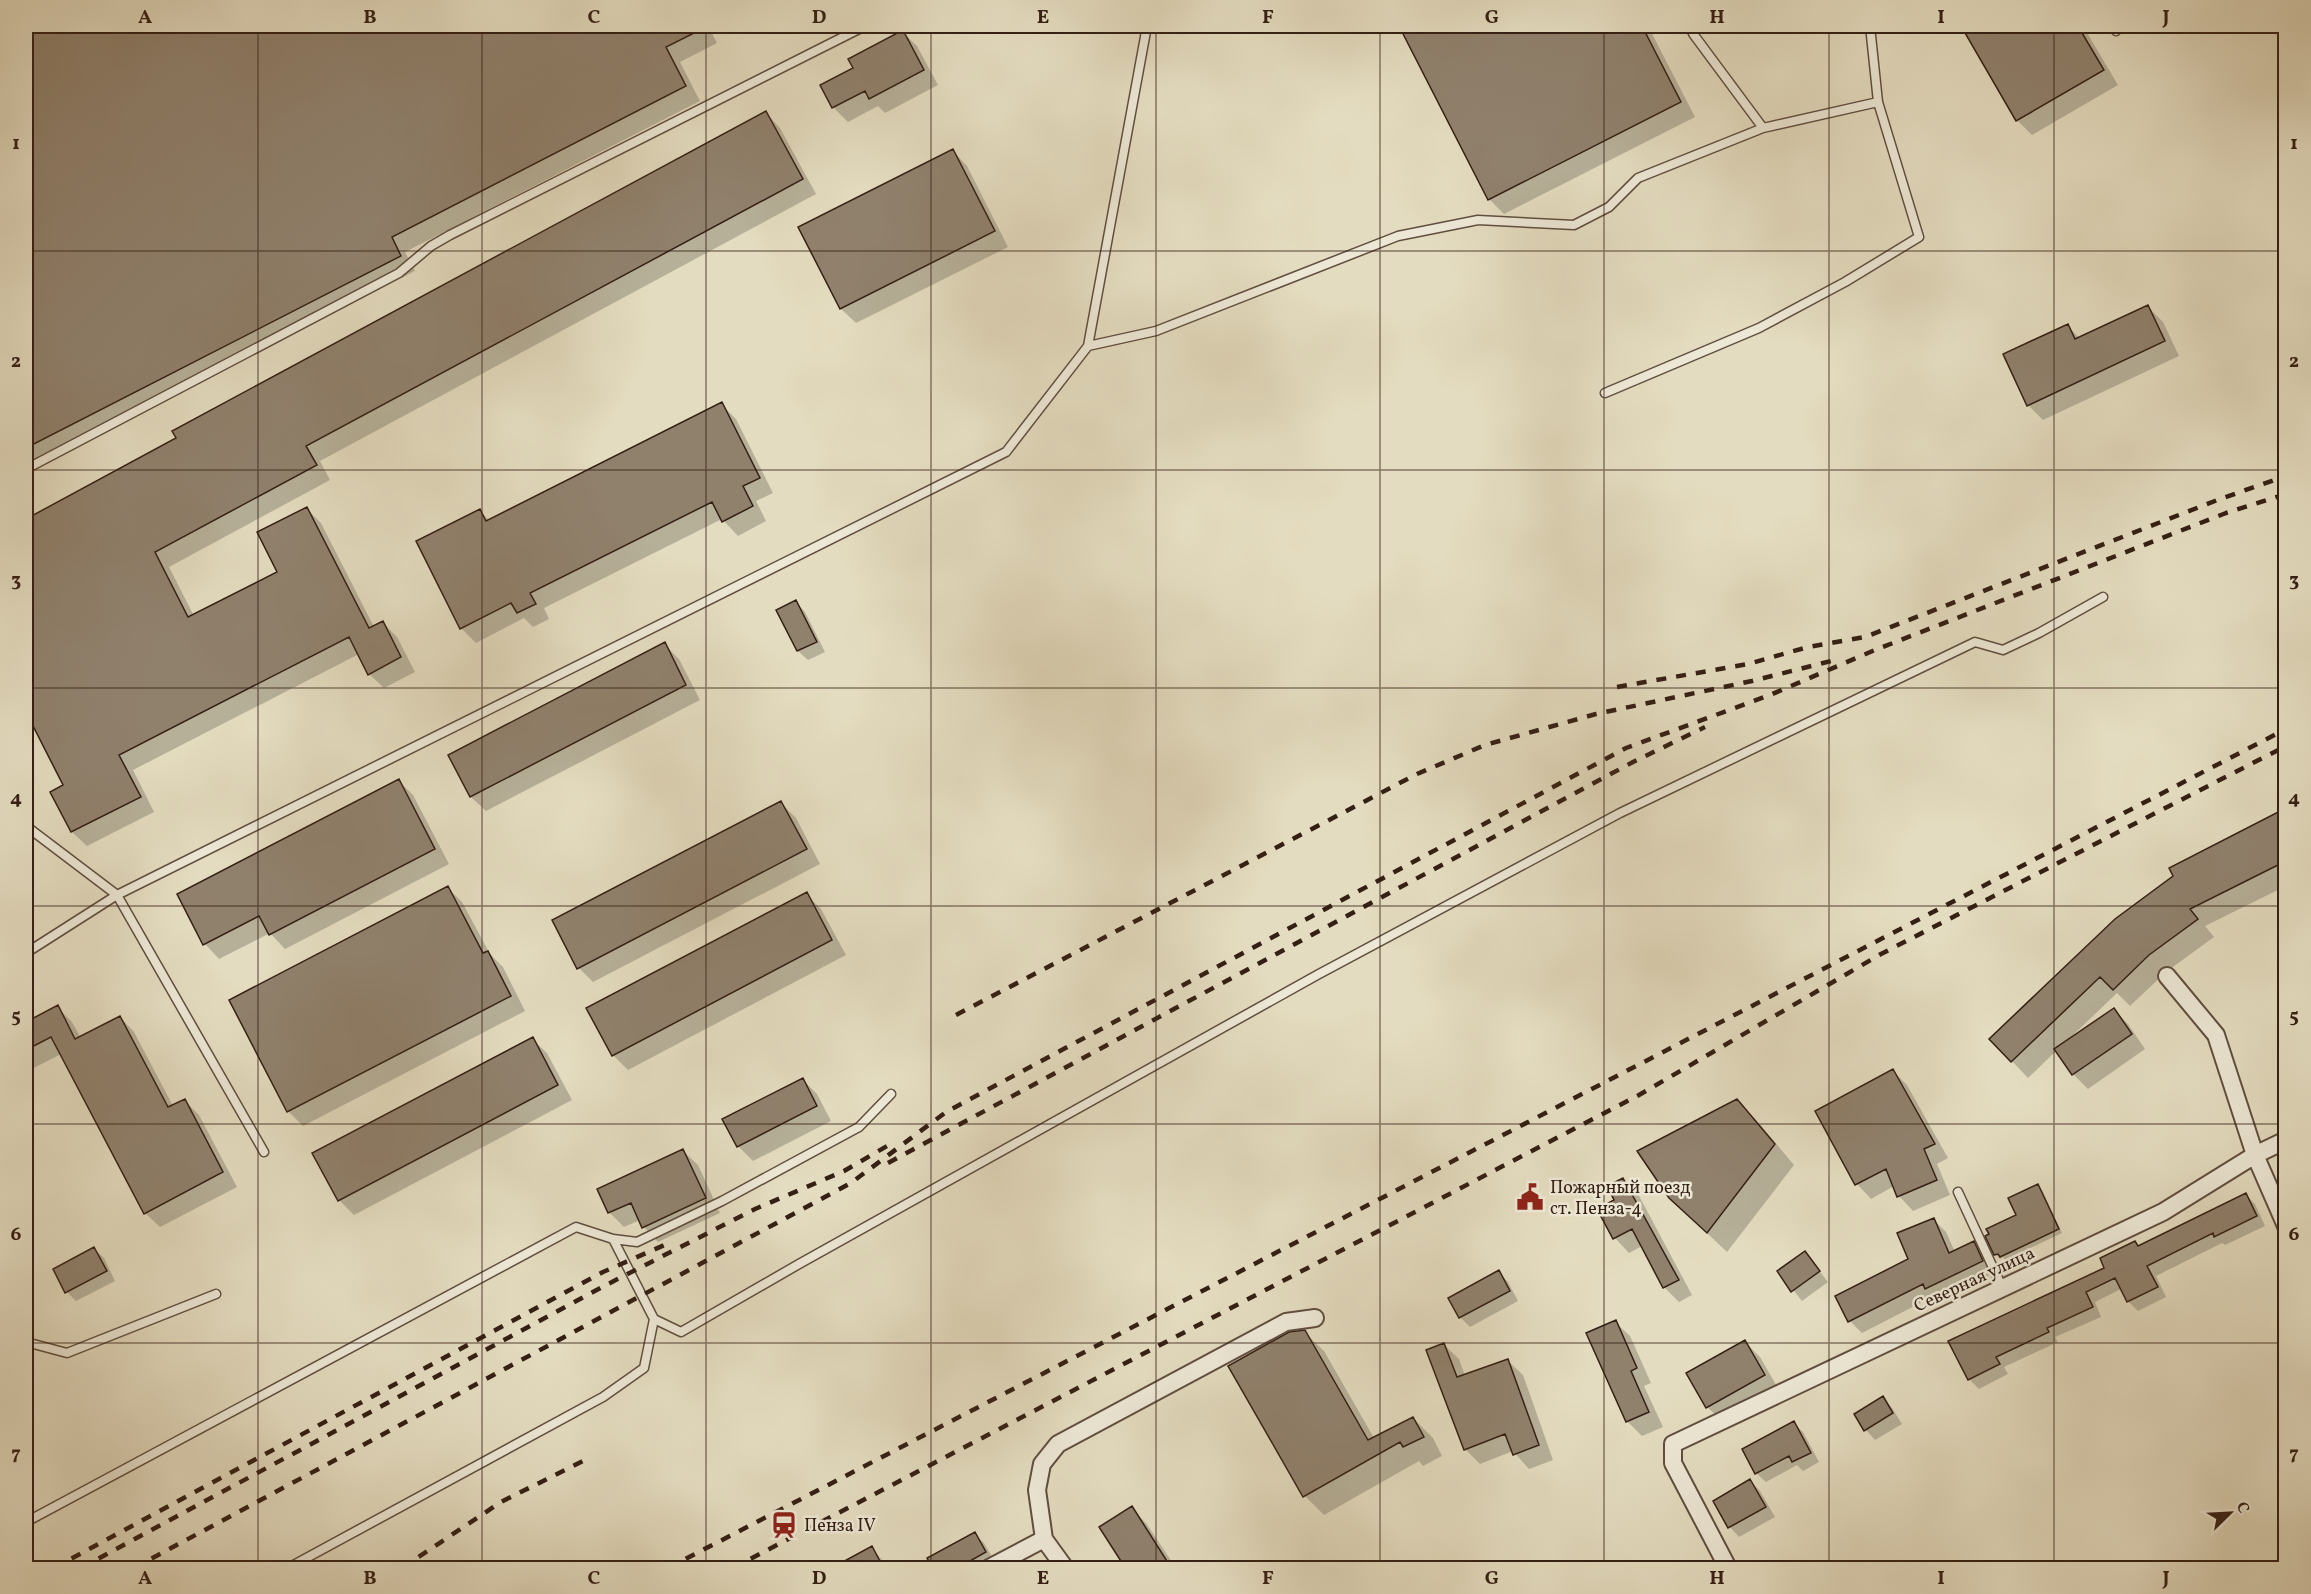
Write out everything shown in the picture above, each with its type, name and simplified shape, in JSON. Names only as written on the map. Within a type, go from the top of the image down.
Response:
[{"type":"street","points":[[2167,976],[2216,1035],[2255,1155],[2286,1226]]},
{"type":"street","name":"Северная улица","points":[[1728,1569],[1673,1463],[1673,1444],[2163,1212],[2255,1155],[2286,1140]]},
{"type":"street","points":[[1065,1569],[1044,1539],[1037,1490],[1042,1464],[1058,1444],[1286,1322],[1315,1318]]},
{"type":"street","points":[[989,1569],[1044,1539]]},
{"type":"lane","points":[[26,469],[399,273],[431,246],[450,235],[865,26]]},
{"type":"lane","points":[[26,953],[117,895],[1006,452],[1088,346],[1147,26]]},
{"type":"lane","points":[[1689,26],[1763,128]]},
{"type":"lane","points":[[1605,393],[1759,328],[1845,282],[1919,237],[1878,102],[1870,26]]},
{"type":"lane","points":[[1088,346],[1156,331],[1398,236],[1478,220],[1574,225],[1609,207],[1638,178],[1763,128],[1878,102]]},
{"type":"lane","points":[[613,1239],[654,1319],[681,1332],[799,1263],[1309,980],[1620,813],[1975,642],[2003,650],[2039,633],[2103,597]]},
{"type":"lane","points":[[26,826],[117,895],[264,1152]]},
{"type":"lane","points":[[26,1522],[576,1227],[613,1239],[637,1242],[722,1201],[859,1127],[891,1094]]},
{"type":"lane","points":[[1958,1192],[2002,1287]]},
{"type":"lane","points":[[26,1342],[67,1353],[216,1294]]},
{"type":"lane","points":[[288,1569],[603,1397],[644,1368],[654,1319]]},
{"type":"building","points":[[26,26],[708,26],[666,47],[686,86],[392,237],[401,256],[26,448]]},
{"type":"building","points":[[1399,26],[1642,26],[1681,102],[1488,200]]},
{"type":"building","points":[[1961,26],[2078,26],[2104,70],[2016,121]]},
{"type":"building","points":[[903,30],[924,70],[869,99],[865,91],[832,108],[820,85],[853,68],[848,59]]},
{"type":"building","points":[[766,111],[803,179],[306,446],[317,465],[155,552],[188,617],[277,572],[257,532],[307,507],[369,628],[383,621],[401,657],[368,675],[349,637],[119,755],[141,797],[71,832],[50,792],[63,785],[26,712],[26,519],[176,438],[172,431]]},
{"type":"building","points":[[953,149],[995,231],[840,309],[798,227]]},
{"type":"building","points":[[2148,305],[2165,341],[2027,406],[2003,354],[2068,324],[2075,339]]},
{"type":"building","points":[[722,402],[760,478],[743,486],[753,506],[722,522],[712,502],[530,593],[536,604],[517,613],[511,603],[460,629],[416,541],[480,509],[486,521]]},
{"type":"building","points":[[796,600],[817,642],[797,651],[776,610]]},
{"type":"building","points":[[665,642],[686,685],[470,797],[448,755]]},
{"type":"building","points":[[399,779],[435,849],[269,935],[259,916],[203,945],[177,894]]},
{"type":"building","points":[[781,801],[807,849],[577,969],[552,920]]},
{"type":"building","points":[[2286,808],[2286,861],[2190,909],[2198,919],[2149,955],[2113,990],[2100,977],[2011,1062],[1989,1039],[2115,919],[2173,876],[2169,868]]},
{"type":"building","points":[[448,886],[483,953],[488,951],[511,996],[287,1112],[229,1000]]},
{"type":"building","points":[[807,892],[832,940],[612,1056],[586,1008]]},
{"type":"building","points":[[58,1005],[75,1039],[120,1016],[168,1107],[185,1099],[223,1172],[144,1214],[51,1037],[26,1050],[26,1022]]},
{"type":"building","points":[[2114,1008],[2132,1034],[2072,1075],[2054,1049]]},
{"type":"building","points":[[533,1037],[558,1085],[338,1201],[312,1153]]},
{"type":"building","points":[[1893,1069],[1935,1144],[1924,1149],[1937,1180],[1897,1197],[1886,1169],[1855,1185],[1815,1111]]},
{"type":"building","points":[[803,1078],[817,1106],[737,1147],[722,1119]]},
{"type":"building","points":[[1737,1099],[1775,1144],[1707,1233],[1669,1198],[1637,1151]]},
{"type":"building","points":[[683,1149],[706,1198],[642,1228],[631,1203],[608,1213],[597,1189]]},
{"type":"building","points":[[1623,1178],[1679,1280],[1663,1288],[1632,1229],[1613,1239],[1597,1209],[1614,1200],[1607,1186]]},
{"type":"building","points":[[2038,1184],[2059,1229],[2000,1257],[1998,1254],[1994,1255],[1985,1236],[1989,1234],[1986,1229],[2016,1215],[2008,1198]]},
{"type":"building","points":[[2246,1193],[2257,1216],[2214,1237],[2213,1233],[2147,1266],[2158,1287],[2127,1302],[2115,1278],[2086,1292],[2093,1307],[2047,1328],[2049,1332],[1996,1357],[2000,1364],[1968,1380],[1948,1341],[2104,1268],[2100,1258],[2135,1241],[2138,1246]]},
{"type":"building","points":[[1934,1218],[1949,1253],[1974,1241],[1983,1261],[1925,1289],[1923,1284],[1848,1322],[1835,1296],[1908,1259],[1897,1233]]},
{"type":"building","points":[[94,1247],[107,1271],[65,1293],[53,1269]]},
{"type":"building","points":[[1805,1251],[1820,1271],[1791,1292],[1777,1271]]},
{"type":"building","points":[[1499,1270],[1510,1291],[1459,1318],[1448,1298]]},
{"type":"building","points":[[1616,1320],[1637,1368],[1631,1371],[1649,1412],[1626,1422],[1586,1333]]},
{"type":"building","points":[[1305,1330],[1368,1440],[1413,1417],[1424,1437],[1403,1447],[1400,1442],[1303,1497],[1228,1366],[1289,1332]]},
{"type":"building","points":[[1745,1340],[1765,1375],[1706,1408],[1686,1373]]},
{"type":"building","points":[[1444,1343],[1457,1377],[1508,1359],[1539,1445],[1513,1455],[1505,1434],[1464,1450],[1426,1350]]},
{"type":"building","points":[[1883,1396],[1893,1413],[1864,1431],[1854,1414]]},
{"type":"building","points":[[1794,1421],[1811,1453],[1792,1462],[1789,1456],[1755,1474],[1742,1449]]},
{"type":"building","points":[[1750,1479],[1766,1507],[1728,1528],[1713,1501]]},
{"type":"building","points":[[1132,1506],[1172,1569],[1126,1569],[1099,1527]]},
{"type":"building","points":[[975,1532],[986,1552],[956,1569],[933,1569],[927,1558]]},
{"type":"building","points":[[872,1546],[884,1569],[830,1569]]},
{"type":"railway","points":[[1617,687],[1748,664],[1808,647],[1865,637],[2220,499],[2286,476]]},
{"type":"railway","points":[[134,1568],[851,1183],[946,1112],[1626,748],[1770,695],[1875,650],[2226,513],[2286,494]]},
{"type":"railway","points":[[956,1015],[1417,774],[1485,745],[1596,714],[1752,681],[1835,660]]},
{"type":"railway","points":[[888,1163],[1633,762],[1705,727]]},
{"type":"railway","points":[[668,1568],[2286,729]]},
{"type":"railway","points":[[733,1568],[1639,1095],[1881,954],[2286,746]]},
{"type":"railway","points":[[81,1568],[608,1284],[755,1209],[844,1171],[894,1142]]},
{"type":"railway","points":[[54,1568],[603,1272],[669,1243]]},
{"type":"railway","points":[[402,1568],[501,1502],[591,1457]]},
{"type":"place","name":"Пожарный поезд ст. Пенза-4","points":[[1530,1197]]},
{"type":"place","name":"Пенза IV","points":[[784,1525]]}]
